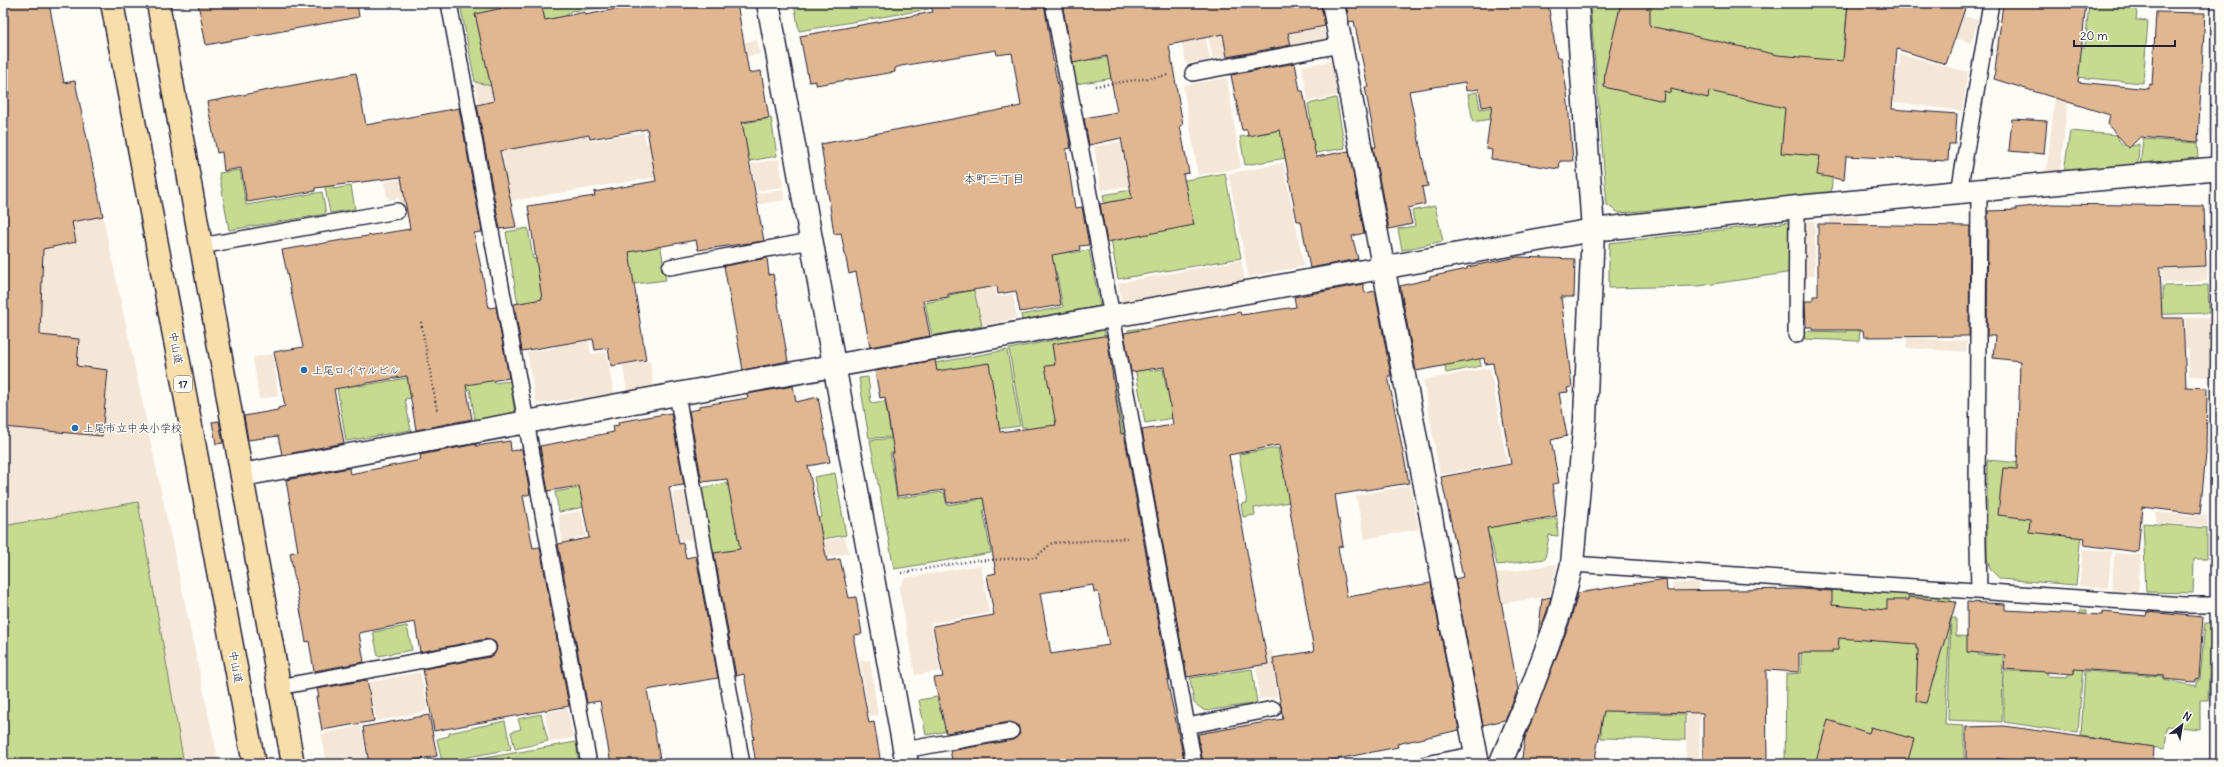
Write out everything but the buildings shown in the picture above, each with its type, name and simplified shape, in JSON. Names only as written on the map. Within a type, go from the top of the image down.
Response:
[{"type":"highway","name":"中山道","points":[[112,3],[254,764]]},
{"type":"highway","points":[[158,3],[293,764]]},
{"type":"street","points":[[768,3],[905,757]]},
{"type":"street","points":[[1333,3],[1478,759]]},
{"type":"street","points":[[1500,764],[1527,701],[1559,615],[1572,564],[1585,419],[1593,230],[1577,3]]},
{"type":"street","points":[[242,475],[677,394],[834,367],[1384,266],[1593,230],[1797,207],[2219,168]]},
{"type":"lane","points":[[449,3],[590,764]]},
{"type":"lane","points":[[1053,3],[1194,764]]},
{"type":"lane","points":[[1979,590],[1969,192],[1992,3]]},
{"type":"lane","points":[[2218,764],[2220,605],[2219,3]]},
{"type":"lane","points":[[1193,73],[1341,46]]},
{"type":"lane","points":[[1796,335],[1797,207]]},
{"type":"lane","points":[[201,246],[397,211]]},
{"type":"lane","points":[[670,267],[811,241]]},
{"type":"lane","points":[[677,394],[742,764]]},
{"type":"lane","points":[[1572,564],[1979,590],[2184,605],[2220,605]]},
{"type":"lane","points":[[279,687],[488,648]]},
{"type":"lane","points":[[1187,726],[1273,709]]},
{"type":"lane","points":[[905,757],[1011,731]]},
{"type":"lane","points":[[1426,764],[1478,759]]},
{"type":"path","points":[[1069,91],[1186,72],[1193,73]]},
{"type":"path","points":[[421,322],[443,438]]},
{"type":"path","points":[[873,578],[971,561],[1036,557],[1052,543],[1118,539],[1151,532]]},
{"type":"shaded area","points":[[1319,3],[1326,39],[1274,49],[1272,37],[1306,30],[1305,22]]},
{"type":"shaded area","points":[[2154,3],[2205,3],[2205,9],[2154,9]]},
{"type":"shaded area","points":[[1923,4],[1978,20],[1971,43],[1917,26]]},
{"type":"shaded area","points":[[1220,24],[1222,36],[1236,34],[1240,54],[1213,59],[1206,27]]},
{"type":"shaded area","points":[[1193,29],[1195,41],[1206,39],[1210,60],[1186,64],[1180,32]]},
{"type":"shaded area","points":[[757,40],[760,54],[719,62],[716,47]]},
{"type":"shaded area","points":[[2061,46],[2074,47],[2060,171],[2046,174]]},
{"type":"shaded area","points":[[1900,54],[1968,72],[1962,111],[1887,101],[1890,66],[1899,67]]},
{"type":"shaded area","points":[[1331,61],[1337,96],[1308,101],[1302,66]]},
{"type":"shaded area","points":[[561,74],[562,90],[478,104],[475,83],[490,87]]},
{"type":"shaded area","points":[[1227,78],[1241,168],[1198,175],[1183,85]]},
{"type":"shaded area","name":"上尾市立中央小学校","points":[[74,80],[219,764],[3,764],[3,92]]},
{"type":"shaded area","points":[[542,113],[547,143],[589,136],[590,141],[644,132],[646,143],[669,139],[675,174],[498,203],[492,172],[505,169],[497,120]]},
{"type":"shaded area","points":[[1121,142],[1125,167],[1147,164],[1151,183],[1101,190],[1094,146]]},
{"type":"shaded area","points":[[779,159],[783,187],[756,191],[752,164]]},
{"type":"shaded area","points":[[1283,163],[1304,266],[1249,277],[1228,174]]},
{"type":"shaded area","points":[[423,175],[430,213],[403,218],[399,198],[388,200],[384,182]]},
{"type":"shaded area","points":[[783,189],[785,200],[693,216],[691,205]]},
{"type":"shaded area","points":[[1859,216],[1860,260],[1830,233],[1830,217]]},
{"type":"shaded area","points":[[1801,221],[1815,221],[1815,276],[1802,276]]},
{"type":"shaded area","points":[[1241,260],[1245,280],[1122,303],[1118,283]]},
{"type":"shaded area","points":[[2207,267],[2207,281],[2163,283],[2162,269]]},
{"type":"shaded area","points":[[991,268],[997,297],[1013,294],[1017,318],[982,326],[975,289]]},
{"type":"shaded area","points":[[2185,318],[2210,318],[2210,377],[2189,376],[2189,349],[2185,348]]},
{"type":"shaded area","points":[[588,336],[591,354],[606,352],[614,394],[536,404],[527,352],[555,348],[554,341]]},
{"type":"shaded area","points":[[1907,337],[1967,341],[1966,352],[1906,348]]},
{"type":"shaded area","points":[[273,354],[278,396],[259,399],[253,357]]},
{"type":"shaded area","points":[[650,361],[654,388],[627,393],[623,365]]},
{"type":"shaded area","points":[[1490,368],[1507,463],[1440,475],[1423,380]]},
{"type":"shaded area","points":[[1410,485],[1419,529],[1365,539],[1356,496]]},
{"type":"shaded area","points":[[684,491],[693,539],[680,541],[672,493]]},
{"type":"shaded area","points":[[581,511],[586,536],[573,539],[576,557],[568,572],[558,515]]},
{"type":"shaded area","points":[[2156,512],[2207,516],[2207,526],[2156,523]]},
{"type":"shaded area","points":[[845,537],[849,553],[793,564],[789,547]]},
{"type":"shaded area","points":[[2083,549],[2111,551],[2108,588],[2079,586]]},
{"type":"shaded area","points":[[2114,553],[2141,555],[2138,592],[2112,590]]},
{"type":"shaded area","points":[[1557,564],[1550,596],[1468,609],[1463,579]]},
{"type":"shaded area","points":[[981,565],[989,613],[931,623],[940,671],[915,675],[899,588],[905,578]]},
{"type":"shaded area","points":[[1672,583],[1699,583],[1699,621],[1672,621]]},
{"type":"shaded area","points":[[1272,650],[1277,697],[1259,699],[1255,652]]},
{"type":"shaded area","points":[[870,660],[878,715],[869,716],[860,661]]},
{"type":"shaded area","points":[[420,672],[428,711],[377,721],[372,699],[363,700],[360,684]]},
{"type":"shaded area","points":[[1687,697],[1700,697],[1699,764],[1686,764]]},
{"type":"shaded area","points":[[567,708],[573,738],[550,742],[545,713]]},
{"type":"shaded area","points":[[361,726],[368,764],[327,764],[321,734]]},
{"type":"green space","points":[[460,3],[611,3],[612,7],[571,11],[491,86],[475,82]]},
{"type":"green space","points":[[794,3],[937,3],[928,4],[929,9],[799,31]]},
{"type":"green space","points":[[1590,3],[1848,3],[1831,193],[1619,213],[1607,205]]},
{"type":"green space","points":[[2089,3],[2138,3],[2136,20],[2148,21],[2143,83],[2075,77],[2078,47],[2085,47]]},
{"type":"green space","points":[[1076,41],[1090,54],[1091,60],[1117,56],[1121,77],[1075,84],[1068,42]]},
{"type":"green space","points":[[1477,92],[1480,109],[1517,103],[1519,114],[1473,122],[1468,94]]},
{"type":"green space","points":[[1336,98],[1345,148],[1245,165],[1240,137],[1271,132],[1271,127],[1311,121],[1308,104]]},
{"type":"green space","points":[[771,118],[777,156],[699,170],[733,125]]},
{"type":"green space","points":[[2070,131],[2117,135],[2122,144],[2132,146],[2139,144],[2138,164],[2064,172]]},
{"type":"green space","points":[[2143,139],[2197,143],[2198,158],[2140,166]]},
{"type":"green space","points":[[328,160],[333,189],[351,186],[355,209],[330,213],[320,162]]},
{"type":"green space","points":[[240,170],[246,205],[322,192],[326,214],[229,230],[219,173]]},
{"type":"green space","points":[[1225,173],[1241,258],[1118,279],[1103,195]]},
{"type":"green space","points":[[1435,206],[1443,241],[1402,250],[1398,229],[1415,226],[1412,211]]},
{"type":"green space","points":[[1017,215],[1070,249],[1071,253],[1089,250],[1100,306],[1022,320],[1021,315],[1063,307],[1056,271],[1013,279]]},
{"type":"green space","points":[[1790,222],[1793,272],[1699,286],[1609,288],[1609,243]]},
{"type":"green space","points":[[528,228],[533,259],[557,256],[589,294],[518,305],[506,232]]},
{"type":"green space","points":[[658,229],[666,280],[626,285],[604,268]]},
{"type":"green space","points":[[2208,285],[2209,313],[2100,316],[2132,300],[2163,299],[2163,286]]},
{"type":"green space","points":[[974,290],[982,326],[932,336],[925,303],[950,298],[949,295]]},
{"type":"green space","points":[[1142,328],[1150,371],[1163,369],[1166,387],[1188,383],[1218,410],[1145,423],[1128,330]]},
{"type":"green space","points":[[1474,328],[1481,366],[1446,373],[1444,360]]},
{"type":"green space","points":[[1846,329],[1860,330],[1859,341],[1804,339],[1804,331],[1846,332]]},
{"type":"green space","points":[[1104,330],[1124,437],[1029,448],[1026,427],[1022,427],[1009,349]]},
{"type":"green space","points":[[1007,350],[1020,426],[969,433],[940,393],[935,363]]},
{"type":"green space","points":[[331,352],[355,365],[359,386],[425,375],[428,395],[405,399],[411,430],[346,441]]},
{"type":"green space","points":[[492,369],[494,383],[510,381],[515,413],[475,420],[470,389],[449,392]]},
{"type":"green space","points":[[868,377],[871,403],[885,401],[891,437],[869,438],[859,378]]},
{"type":"green space","points":[[901,438],[898,452],[890,453],[897,498],[944,492],[947,505],[978,500],[974,474],[1010,506],[983,510],[991,553],[894,569],[870,440]]},
{"type":"green space","points":[[1278,448],[1280,460],[1294,458],[1301,500],[1254,508],[1255,515],[1243,517],[1241,504],[1247,503],[1239,454]]},
{"type":"green space","points":[[1987,460],[2087,469],[2076,585],[2000,579],[1990,569],[1987,558]]},
{"type":"green space","points":[[835,473],[846,535],[788,545],[791,564],[718,577],[701,488],[728,483],[801,521],[822,517],[814,477]]},
{"type":"green space","points":[[611,482],[614,501],[559,512],[555,492]]},
{"type":"green space","points":[[138,502],[183,758],[150,764],[3,764],[3,526]]},
{"type":"green space","points":[[1557,518],[1558,536],[1549,535],[1545,559],[1497,565],[1490,537],[1455,543],[1453,532],[1526,519],[1527,523]]},
{"type":"green space","points":[[2143,523],[2207,528],[2207,559],[2194,559],[2193,593],[2146,592]]},
{"type":"green space","points":[[1802,589],[1951,596],[1945,725],[1964,726],[1964,764],[1785,764],[1786,674],[1801,673]]},
{"type":"green space","points":[[2080,610],[2087,610],[2078,733],[2004,722],[2004,671],[2034,671],[2047,665],[2047,676],[2067,677],[2068,675],[2074,675]]},
{"type":"green space","points":[[1951,618],[1956,618],[1956,636],[1979,637],[1978,655],[1999,655],[1999,653],[2003,653],[2002,722],[1948,720]]},
{"type":"green space","points":[[2205,623],[2211,623],[2208,700],[2200,700],[2200,729],[2167,726],[2165,749],[2081,736],[2085,671],[2163,676],[2163,680],[2197,686],[2197,680],[2200,680]]},
{"type":"green space","points":[[407,626],[412,650],[378,656],[373,632]]},
{"type":"green space","points":[[1252,669],[1257,703],[1205,711],[1194,703],[1190,678]]},
{"type":"green space","points":[[937,697],[940,712],[949,709],[985,724],[926,735],[919,700]]},
{"type":"green space","points":[[1601,707],[1623,707],[1623,713],[1685,714],[1685,740],[1601,738]]},
{"type":"green space","points":[[541,714],[548,741],[515,749],[511,732],[521,729],[518,719]]},
{"type":"green space","points":[[505,721],[511,749],[442,762],[437,739],[449,736],[449,733]]},
{"type":"green space","points":[[576,742],[579,764],[451,764]]},
{"type":"place","name":"上尾ロイヤルビル","points":[[304,370]]},
{"type":"place","name":"上尾市立中央小学校","points":[[75,428]]},
{"type":"district","name":"本町三丁目","points":[[994,178]]}]
